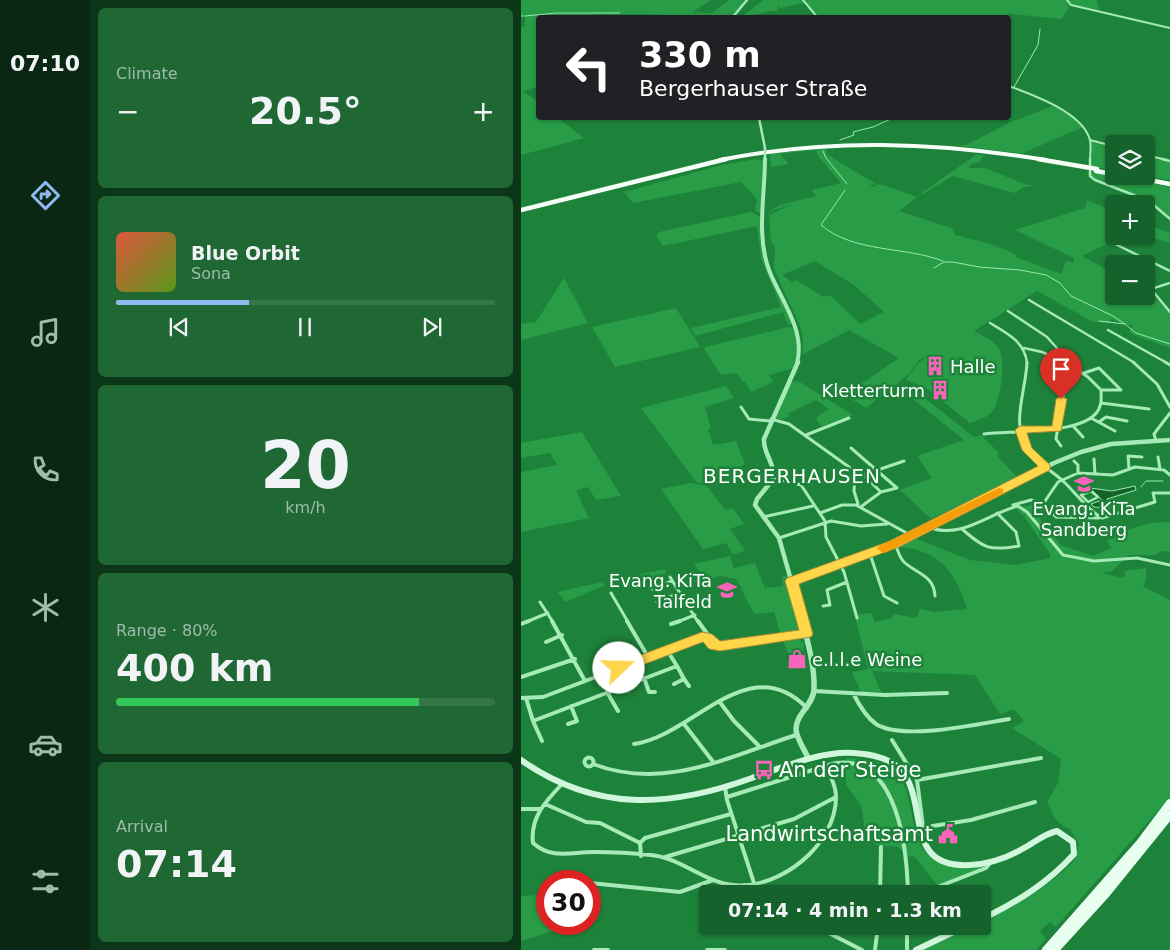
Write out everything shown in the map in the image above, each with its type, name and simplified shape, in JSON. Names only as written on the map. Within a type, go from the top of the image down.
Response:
[{"type":"highway","points":[[523,210],[581,199],[722,162],[821,146],[934,147],[1009,156],[1105,172]]},
{"type":"highway","points":[[1155,180],[1170,183]]},
{"type":"highway","points":[[1155,180],[1170,183]]},
{"type":"main road","points":[[521,760],[543,776],[561,785],[602,796],[646,801],[679,798],[725,787],[808,758],[862,753],[881,756],[893,762],[901,769],[908,782],[923,844],[943,861],[964,865],[989,862],[1012,854],[1048,833],[1057,831],[1067,836],[1075,849],[1070,859],[1038,887],[1017,901],[991,914]]},
{"type":"main road","points":[[1046,950],[1140,843],[1170,803]]},
{"type":"main road","points":[[1055,950],[1107,895],[1170,814]]},
{"type":"main road","points":[[916,950],[947,935]]},
{"type":"street","points":[[734,15],[747,0]]},
{"type":"street","points":[[803,0],[816,15]]},
{"type":"street","points":[[1067,0],[1071,5],[1170,28]]},
{"type":"street","points":[[1011,87],[1071,116],[1085,129],[1090,140],[1088,168],[1095,180],[1149,201],[1170,219]]},
{"type":"street","points":[[759,120],[765,148],[761,224],[764,248],[770,270],[795,325],[799,347],[798,363],[771,420],[763,446],[774,468],[774,478],[755,503],[763,518],[779,538],[806,634],[814,691],[807,708],[798,722],[797,735],[808,758]]},
{"type":"street","points":[[1090,140],[1105,144]]},
{"type":"street","points":[[1155,157],[1170,161]]},
{"type":"street","points":[[1115,245],[1170,272]]},
{"type":"street","points":[[1170,283],[1158,285],[1151,290],[1170,312]]},
{"type":"street","points":[[1029,300],[1139,366],[1157,384],[1170,407]]},
{"type":"street","points":[[1008,311],[1032,326],[1060,351],[1064,356],[1063,363]]},
{"type":"street","points":[[990,323],[1011,334],[1024,348],[1028,368],[1020,430],[1027,450],[1099,517]]},
{"type":"street","points":[[1108,330],[1170,365]]},
{"type":"street","points":[[984,434],[1074,427],[1091,418],[1101,403],[1101,390],[1084,373],[1035,349],[1024,348]]},
{"type":"street","points":[[1061,446],[1056,439],[1068,365]]},
{"type":"street","points":[[1084,373],[1099,368],[1121,390],[1101,390]]},
{"type":"street","points":[[1101,403],[1149,409]]},
{"type":"street","points":[[741,408],[749,419],[785,422],[849,467],[855,474],[863,475],[874,482],[881,492]]},
{"type":"street","points":[[1156,441],[1154,434],[1165,422],[1170,412]]},
{"type":"street","points":[[1099,422],[1106,417],[1127,421]]},
{"type":"street","points":[[805,435],[849,418]]},
{"type":"street","points":[[1091,418],[1115,431]]},
{"type":"street","points":[[1074,427],[1083,437]]},
{"type":"street","points":[[792,581],[841,565],[895,544],[1046,467],[1100,446],[1170,440]]},
{"type":"street","points":[[819,513],[842,504],[860,505],[881,492],[897,489],[878,470],[851,448]]},
{"type":"street","points":[[1129,469],[1128,456],[1142,457]]},
{"type":"street","points":[[1158,457],[1160,469]]},
{"type":"street","points":[[1094,460],[1095,474]]},
{"type":"street","points":[[863,475],[903,461]]},
{"type":"street","points":[[1074,461],[1078,465],[1078,474]]},
{"type":"street","points":[[1043,504],[1061,480],[1078,474],[1113,475],[1135,468],[1160,469],[1170,475]]},
{"type":"street","points":[[855,474],[854,491],[860,505],[887,524],[912,536]]},
{"type":"street","points":[[774,478],[801,485],[819,513],[825,525],[828,542],[841,565],[857,618]]},
{"type":"street","points":[[1091,491],[1098,497],[1088,502],[1081,495],[1091,491]]},
{"type":"street","points":[[928,527],[939,533],[962,528],[983,521],[1008,507],[1031,500],[1043,504],[1056,516],[1105,518],[1155,502],[1153,493],[1170,493]]},
{"type":"street","points":[[763,518],[813,506]]},
{"type":"street","points":[[1008,507],[1018,506],[1027,512],[1063,555],[1094,560],[1137,558],[1170,565]]},
{"type":"street","points":[[962,528],[981,546],[999,549],[1019,546],[1019,539],[1007,519],[997,513]]},
{"type":"street","points":[[779,538],[825,525],[831,521],[861,526],[887,524]]},
{"type":"street","points":[[895,544],[904,562],[928,576],[935,596]]},
{"type":"street","points":[[870,554],[884,596],[897,602]]},
{"type":"street","points":[[652,589],[671,579],[714,645],[720,646],[806,634]]},
{"type":"street","points":[[823,606],[830,605],[827,590],[847,582]]},
{"type":"street","points":[[611,593],[648,657]]},
{"type":"street","points":[[657,602],[680,593]]},
{"type":"street","points":[[540,602],[562,636],[585,681]]},
{"type":"street","points":[[521,624],[548,613]]},
{"type":"street","points":[[671,624],[695,615]]},
{"type":"street","points":[[546,642],[562,636]]},
{"type":"street","points":[[521,698],[543,697],[667,650],[708,637]]},
{"type":"street","points":[[667,650],[689,686]]},
{"type":"street","points":[[521,677],[575,659]]},
{"type":"street","points":[[533,721],[677,666]]},
{"type":"street","points":[[644,678],[649,692],[655,692]]},
{"type":"street","points":[[674,684],[684,679]]},
{"type":"street","points":[[634,744],[662,738],[719,700],[751,690],[776,688],[787,691],[807,708]]},
{"type":"street","points":[[814,691],[947,693]]},
{"type":"street","points":[[607,692],[618,711]]},
{"type":"street","points":[[853,693],[876,724],[886,728],[933,729],[1009,719]]},
{"type":"street","points":[[526,698],[542,741]]},
{"type":"street","points":[[719,700],[733,721],[760,747]]},
{"type":"street","points":[[568,724],[577,721],[571,706]]},
{"type":"street","points":[[684,724],[714,763]]},
{"type":"street","points":[[593,764],[611,770],[647,774],[670,772],[714,763],[797,735]]},
{"type":"street","points":[[892,740],[917,780],[920,828],[970,820],[1035,802]]},
{"type":"street","points":[[917,780],[1041,758]]},
{"type":"street","points":[[727,796],[825,766],[853,763],[865,769],[879,782],[895,803],[902,825],[906,885]]},
{"type":"street","points":[[664,857],[713,879],[744,885],[785,871],[813,850],[826,833],[832,820],[836,797],[825,766]]},
{"type":"street","points":[[561,785],[541,809],[533,823],[533,843],[543,852],[555,856],[595,852],[664,857],[803,816],[836,797]]},
{"type":"street","points":[[725,787],[731,814],[754,883]]},
{"type":"street","points":[[545,804],[587,822],[600,823],[640,843]]},
{"type":"street","points":[[521,809],[541,809]]},
{"type":"street","points":[[641,856],[640,843],[645,838],[731,814]]},
{"type":"street","points":[[880,885],[881,847]]},
{"type":"street","points":[[943,885],[986,868],[989,862]]},
{"type":"street","points":[[601,884],[680,892],[695,888],[713,879]]},
{"type":"street","points":[[835,935],[847,944],[862,950]]},
{"type":"street","points":[[875,950],[877,935]]},
{"type":"street","points":[[907,935],[907,950]]},
{"type":"street","points":[[594,950],[608,950]]},
{"type":"street","points":[[707,950],[725,950]]},
{"type":"shaded area","points":[[521,0],[711,0],[693,12],[712,13],[729,0],[743,0],[744,2],[733,15],[536,15],[536,88],[523,91],[536,101],[536,120],[561,120],[584,138],[521,155],[521,27],[525,27],[525,17],[521,17]]},
{"type":"shaded area","points":[[763,0],[802,0],[804,3],[779,8],[779,2],[777,11],[744,15]]},
{"type":"shaded area","points":[[804,0],[1097,0],[1099,10],[1070,5],[1062,19],[1010,14],[816,15]]},
{"type":"shaded area","points":[[1053,106],[1071,116],[1083,127],[1023,153],[1031,155],[955,145],[966,145],[1013,121]]},
{"type":"shaded area","points":[[1091,141],[1105,144],[1105,169],[1091,166]]},
{"type":"shaded area","points":[[839,147],[824,149],[827,150],[826,154],[876,184],[869,186],[883,185],[917,197],[899,211],[954,229],[955,235],[991,244],[1015,254],[1016,257],[1061,274],[1066,261],[1074,262],[1074,258],[1015,230],[1085,208],[1087,200],[1105,208],[1105,245],[1082,256],[1105,269],[1105,305],[1155,305],[1155,298],[1170,313],[1170,348],[1134,335],[1129,331],[1133,326],[1110,319],[1111,323],[1093,322],[1037,291],[974,331],[994,343],[1001,355],[1000,392],[995,408],[989,415],[970,423],[926,388],[906,380],[917,364],[927,357],[919,360],[908,375],[866,408],[845,395],[899,358],[849,330],[803,354],[803,337],[799,324],[774,269],[775,248],[771,240],[769,215],[793,204],[768,212],[780,205],[816,196],[812,190],[841,183],[818,156],[816,150],[780,154],[789,164],[771,167],[770,154]],"holes":[[[815,261],[854,285],[884,312],[860,324],[830,295],[824,297],[796,280],[792,282],[782,275]]]},
{"type":"shaded area","points":[[977,154],[984,156],[979,162],[972,163],[968,168],[985,168],[1024,184],[1036,186],[1023,187],[1015,193],[953,176],[920,194]]},
{"type":"shaded area","points":[[1155,158],[1170,162],[1170,180],[1155,178]]},
{"type":"shaded area","points":[[756,159],[764,161],[760,213],[755,211],[757,199],[741,182],[633,203],[624,192],[722,165]]},
{"type":"shaded area","points":[[1091,172],[1105,175],[1105,184],[1100,182],[1091,175]]},
{"type":"shaded area","points":[[1155,184],[1170,187],[1170,218],[1155,206],[1155,195],[1131,195],[1106,185]]},
{"type":"shaded area","points":[[751,212],[761,217],[765,259],[793,324],[788,325],[783,312],[695,336],[691,328],[781,307],[761,258],[757,226],[663,246],[656,235],[659,232]]},
{"type":"shaded area","points":[[1155,227],[1170,233],[1170,243],[1155,239]]},
{"type":"shaded area","points":[[564,278],[588,323],[521,340],[521,324],[536,322]]},
{"type":"shaded area","points":[[676,308],[700,347],[615,367],[592,327]]},
{"type":"shaded area","points":[[789,327],[794,328],[798,344],[794,368],[769,375],[773,382],[751,392],[745,382],[747,381],[743,382],[737,373],[721,375],[704,349],[705,347]]},
{"type":"shaded area","points":[[798,381],[853,415],[822,426],[817,421],[817,417],[829,409],[816,400],[787,414],[790,416],[786,418],[774,417],[792,382]]},
{"type":"shaded area","points":[[726,386],[734,398],[705,407],[711,428],[708,430],[713,445],[736,441],[745,464],[705,484],[696,482],[641,408]]},
{"type":"shaded area","points":[[916,391],[974,437],[981,435],[998,452],[998,457],[1017,477],[931,519],[900,490],[932,478],[917,456],[964,440],[908,395]]},
{"type":"shaded area","points":[[582,432],[621,496],[596,500],[588,487],[576,490],[589,518],[521,532],[521,472],[557,465],[550,453],[521,458],[521,443]]},
{"type":"shaded area","points":[[691,483],[707,486],[725,510],[733,508],[744,524],[730,529],[745,551],[733,554],[726,543],[703,549],[661,489]]},
{"type":"shaded area","points":[[1135,486],[1136,490],[1107,499],[1109,508],[1094,507],[1091,504],[1102,500],[1090,488],[1112,491]]},
{"type":"shaded area","points":[[1033,503],[1040,507],[1033,510],[1061,545],[1093,556],[1111,548],[1107,541],[1129,529],[1145,524],[1170,522],[1170,552],[1160,551],[1156,555],[1129,555],[1112,571],[1101,573],[1122,578],[1125,576],[1125,571],[1146,568],[1146,580],[1143,586],[1170,600],[1170,797],[1056,927],[1050,922],[1040,931],[1046,939],[1036,950],[922,950],[954,935],[991,935],[991,918],[1040,889],[1061,873],[1072,863],[1079,844],[1070,829],[1061,825],[1055,819],[1047,802],[1058,783],[1061,759],[1012,728],[1024,721],[1014,709],[1000,714],[975,675],[872,671],[881,692],[861,692],[852,672],[868,669],[856,620],[859,614],[871,613],[875,622],[892,618],[894,614],[916,618],[920,609],[935,612],[967,609],[963,596],[951,574],[936,558],[913,549],[899,547],[900,544],[912,537],[970,560],[1016,565],[1050,558],[1050,554],[1024,516],[1014,507],[1029,506]]},
{"type":"shaded area","points":[[730,556],[734,568],[755,563],[765,588],[783,586],[782,577],[787,576],[800,631],[781,636],[774,612],[754,614],[736,579],[720,576],[706,581],[694,564]]},
{"type":"shaded area","points":[[665,569],[667,573],[630,586],[622,578]]},
{"type":"shaded area","points":[[602,582],[605,585],[565,602],[558,592]]},
{"type":"shaded area","points":[[798,638],[804,643],[803,651],[797,654],[788,653],[783,640]]},
{"type":"shaded area","points":[[846,758],[876,761],[887,765],[895,771],[906,790],[916,833],[920,845],[925,852],[938,860],[969,863],[982,868],[937,885],[915,857],[908,856],[898,847],[876,845],[866,835],[861,805],[846,785]]},
{"type":"shaded area","points":[[536,895],[536,935],[540,935],[521,941],[521,896]]},
{"type":"waterway","points":[[525,16],[556,13],[620,13]]},
{"type":"waterway","points":[[1014,87],[1038,45],[1040,29]]},
{"type":"waterway","points":[[840,140],[854,135],[853,132],[873,127],[889,120]]},
{"type":"waterway","points":[[823,151],[826,158],[847,184]]},
{"type":"waterway","points":[[845,190],[821,225],[834,234],[864,245],[928,256],[943,261]]},
{"type":"waterway","points":[[934,268],[944,262],[953,262],[1046,275],[1060,283],[1071,296],[1113,316],[1125,324]]},
{"type":"waterway","points":[[1099,321],[1125,324]]},
{"type":"waterway","points":[[1125,324],[1136,333],[1170,344]]},
{"type":"waterway","points":[[1141,487],[1146,481],[1163,481]]},
{"type":"slow traffic","points":[[883,549],[999,492]]},
{"type":"place","name":"Halle","points":[[935,366]]},
{"type":"place","name":"Kletterturm","points":[[940,390]]},
{"type":"place","name":"Evang. KiTa Sandberg","points":[[1084,484]]},
{"type":"place","name":"Evang. KiTa Talfeld","points":[[727,590]]},
{"type":"place","name":"e.l.l.e Weine","points":[[797,659]]},
{"type":"place","name":"An der Steige","points":[[764,770]]},
{"type":"place","name":"Landwirtschaftsamt","points":[[948,834]]},
{"type":"district","name":"BERGERHAUSEN","points":[[792,476]]},
{"type":"route","points":[[619,668],[702,637],[708,637],[714,645],[720,646],[806,634],[792,581],[800,580],[895,544],[1046,467],[1027,450],[1020,430],[1057,429],[1061,399]]}]
